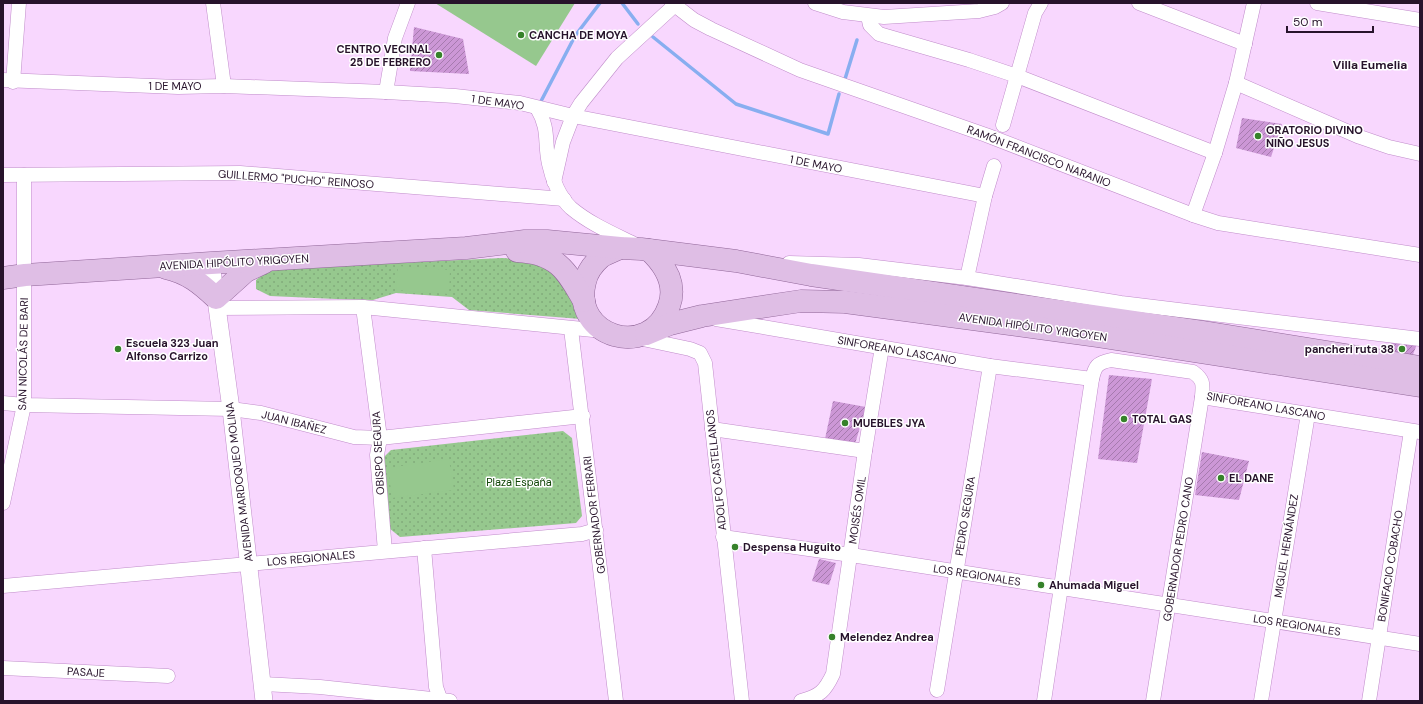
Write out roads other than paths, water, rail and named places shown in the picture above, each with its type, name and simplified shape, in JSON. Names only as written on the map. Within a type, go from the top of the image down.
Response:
[{"type":"main road","name":"AVENIDA HIPÓLITO YRIGOYEN","points":[[3,278],[25,275],[157,266],[466,248],[525,241],[547,241],[637,249],[736,261],[811,275],[1202,332],[1420,366]]},
{"type":"main road","name":"AVENIDA HIPÓLITO YRIGOYEN","points":[[466,248],[525,252],[543,255],[558,263],[573,281],[584,302]]},
{"type":"main road","points":[[637,249],[661,261],[668,273],[671,287],[671,301],[667,315],[658,326],[641,336],[619,337],[603,331],[588,315],[584,302],[583,289],[586,276],[593,265],[602,256],[637,249]]},
{"type":"main road","points":[[157,266],[179,271],[199,282],[217,303],[246,271],[268,260]]},
{"type":"main road","name":"AVENIDA HIPÓLITO YRIGOYEN","points":[[641,336],[670,324],[702,316],[801,301],[845,302],[1098,336],[1420,386]]},
{"type":"street","points":[[8,81],[19,3]]},
{"type":"street","points":[[213,3],[224,86]]},
{"type":"street","points":[[386,92],[395,38],[408,3]]},
{"type":"street","points":[[815,3],[843,12],[884,17],[979,11],[995,7],[1002,3]]},
{"type":"street","points":[[1003,125],[1035,13],[1041,3]]},
{"type":"street","points":[[1139,3],[1245,44]]},
{"type":"street","points":[[1193,215],[1215,153],[1236,83],[1254,3]]},
{"type":"street","points":[[1317,3],[1420,20]]},
{"type":"street","points":[[554,182],[563,142],[573,116],[581,102],[617,58],[675,4]]},
{"type":"street","name":"RAMÓN FRANCISCO NARANIO","points":[[675,4],[694,20],[711,29],[800,70],[986,136],[1193,215],[1218,223],[1420,255]]},
{"type":"street","points":[[868,16],[870,25],[879,34],[969,60],[1017,76],[1215,153]]},
{"type":"street","name":"1 DE MAYO","points":[[8,81],[178,87],[224,86],[386,92],[487,99],[520,103],[573,116],[985,196]]},
{"type":"street","points":[[1236,83],[1360,137],[1395,149],[1420,154]]},
{"type":"street","points":[[537,108],[545,125],[549,165],[554,182],[564,199],[571,208],[637,249]]},
{"type":"street","points":[[967,278],[985,196],[994,166]]},
{"type":"street","name":"GUILLERMO \"PUCHO\" REINOSO","points":[[3,175],[240,173],[564,199]]},
{"type":"street","name":"SAN NICOLÁS DE BARI","points":[[3,503],[24,405],[24,175]]},
{"type":"street","points":[[736,261],[860,265],[967,278],[1121,303],[1420,339]]},
{"type":"street","name":"AVENIDA MARDOQUEO MOLINA","points":[[211,263],[231,409],[264,701]]},
{"type":"street","points":[[217,303],[363,307],[603,331]]},
{"type":"street","name":"OBISPO SEGURA","points":[[363,307],[380,438],[377,455],[385,551]]},
{"type":"street","name":"SINFOREANO LASCANO","points":[[702,316],[990,366],[1092,379]]},
{"type":"street","name":"GOBERNADOR FERRARI","points":[[571,329],[616,701]]},
{"type":"street","name":"ADOLFO CASTELLANOS","points":[[641,336],[700,353],[705,363],[742,701]]},
{"type":"street","name":"MOISÉS OMIL","points":[[801,701],[820,694],[827,686],[833,674],[865,451],[882,347]]},
{"type":"street","name":"SINFOREANO LASCANO","points":[[1044,701],[1092,379],[1095,369],[1101,362],[1111,360],[1193,372],[1200,377],[1203,384],[1202,397],[1415,431]]},
{"type":"street","name":"PEDRO SEGURA","points":[[937,690],[990,366]]},
{"type":"street","name":"GOBERNADOR PEDRO CANO","points":[[1153,701],[1202,397]]},
{"type":"street","name":"JUAN IBAÑEZ","points":[[3,403],[24,405],[231,409],[261,413],[354,437],[380,438],[582,416]]},
{"type":"street","name":"MIGUEL HERNÁNDEZ","points":[[1261,701],[1308,414]]},
{"type":"street","points":[[712,429],[865,451]]},
{"type":"street","name":"BONIFACIO COBACHO","points":[[1369,701],[1415,431]]},
{"type":"street","name":"LOS REGIONALES","points":[[3,586],[582,534],[596,530]]},
{"type":"street","name":"LOS REGIONALES","points":[[723,537],[956,571],[1420,644]]},
{"type":"street","points":[[424,548],[436,687],[444,701]]},
{"type":"street","name":"PASAJE","points":[[3,668],[168,676]]},
{"type":"street","points":[[262,684],[320,687],[444,701]]},
{"type":"waterway","points":[[539,105],[575,36],[600,3]]},
{"type":"waterway","points":[[622,3],[638,24]]},
{"type":"waterway","points":[[653,37],[736,104],[828,134],[839,94]]},
{"type":"waterway","points":[[845,79],[857,40]]},
{"type":"place","name":"CANCHA DE MOYA","points":[[521,35]]},
{"type":"place","name":"CENTRO VECINAL 25 DE FEBRERO","points":[[439,55]]},
{"type":"place","name":"ORATORIO DIVINO NIÑO JESUS","points":[[1258,136]]},
{"type":"place","name":"Escuela 323 Juan Alfonso Carrizo","points":[[118,349]]},
{"type":"place","name":"pancheri ruta 38","points":[[1402,349]]},
{"type":"place","name":"TOTAL GAS","points":[[1124,419]]},
{"type":"place","name":"MUEBLES JYA","points":[[845,423]]},
{"type":"place","name":"EL DANE","points":[[1221,478]]},
{"type":"place","name":"Despensa Huguito","points":[[735,547]]},
{"type":"place","name":"Ahumada Miguel","points":[[1041,585]]},
{"type":"place","name":"Melendez Andrea","points":[[832,637]]},
{"type":"district","name":"Villa Eumelia","points":[[1370,65]]},
{"type":"park label","name":"Plaza España","points":[[519,482]]}]
